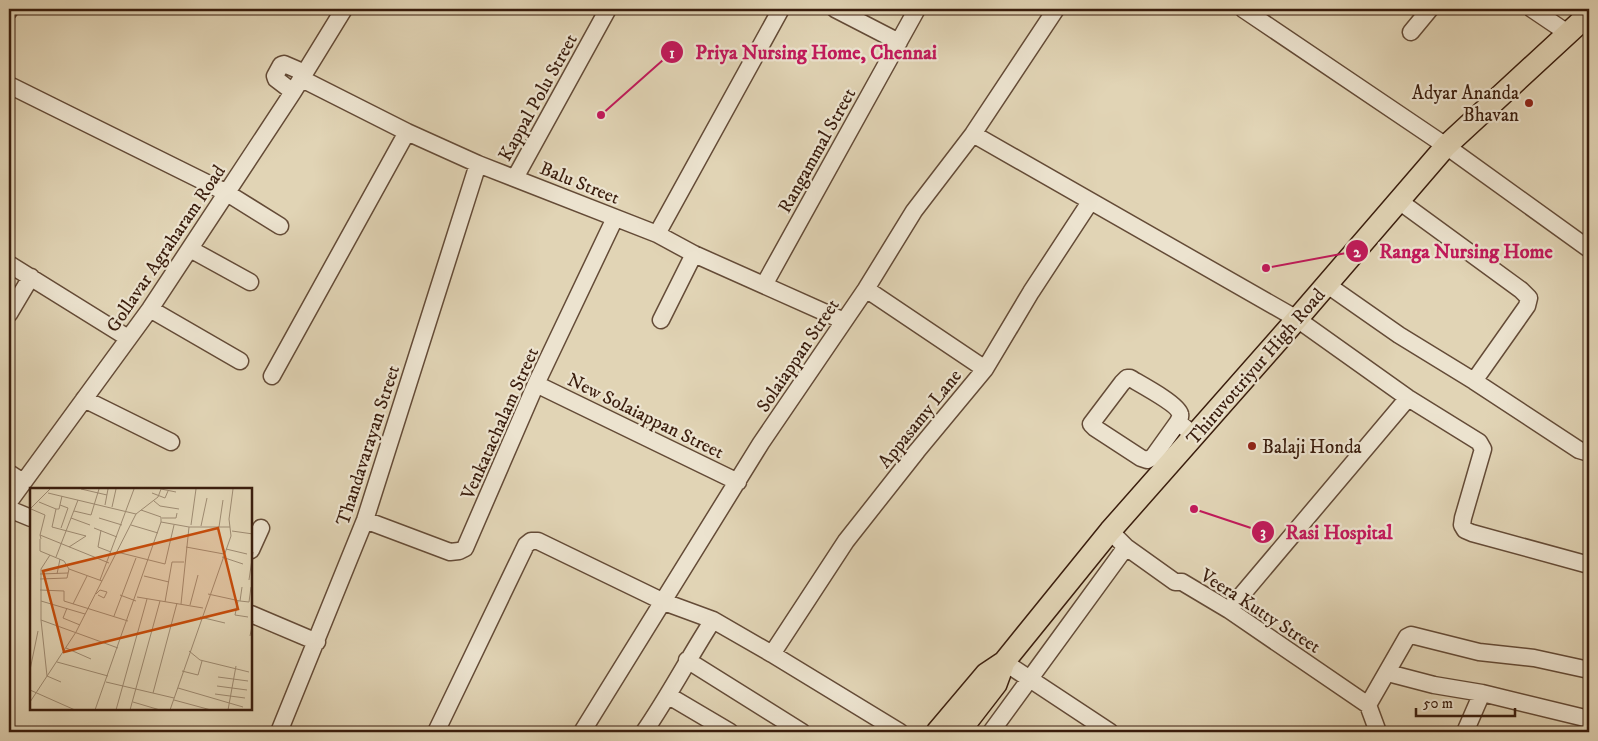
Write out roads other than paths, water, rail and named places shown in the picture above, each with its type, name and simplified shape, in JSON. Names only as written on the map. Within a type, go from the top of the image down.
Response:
[{"type":"main road","name":"Thiruvottriyur High Road","points":[[937,732],[986,674],[1004,662],[1110,531],[1155,466],[1194,436],[1446,146],[1589,14]]},
{"type":"main road","points":[[959,732],[996,684],[1004,662]]},
{"type":"street","name":"Gollavar Agraharam Road","points":[[9,502],[150,309],[300,81],[342,9]]},
{"type":"street","name":"Kappal Polu Street","points":[[515,178],[608,9]]},
{"type":"street","points":[[657,234],[781,9]]},
{"type":"street","points":[[835,9],[899,42]]},
{"type":"street","name":"Rangammal Street","points":[[764,285],[917,9]]},
{"type":"street","name":"Solaiappan Street","points":[[582,732],[762,443],[866,289],[914,210],[973,134],[1056,9]]},
{"type":"street","points":[[1243,9],[1446,146],[1589,249]]},
{"type":"street","points":[[1411,32],[1430,9]]},
{"type":"street","points":[[1532,9],[1569,34]]},
{"type":"street","name":"Balu Street","points":[[300,81],[478,164],[657,234],[694,254],[844,321]]},
{"type":"street","points":[[9,85],[226,193],[280,226]]},
{"type":"street","points":[[272,376],[407,132]]},
{"type":"street","points":[[973,134],[1297,319],[1408,398],[1479,442],[1483,449],[1462,518],[1462,525],[1465,530],[1589,565]]},
{"type":"street","name":"Thandavarayan Street","points":[[279,732],[365,520],[478,164]]},
{"type":"street","points":[[1399,201],[1521,290],[1529,298],[1527,306],[1474,381]]},
{"type":"street","name":"Appasamy Lane","points":[[772,654],[846,541],[984,368],[1090,202]]},
{"type":"street","name":"Venkatachalam Street","points":[[365,520],[450,552],[466,548],[536,384],[615,218]]},
{"type":"street","points":[[190,249],[250,282]]},
{"type":"street","points":[[661,320],[694,254]]},
{"type":"street","points":[[9,264],[128,338]]},
{"type":"street","points":[[9,314],[31,278]]},
{"type":"street","points":[[1326,284],[1398,335],[1474,381],[1579,450],[1589,454]]},
{"type":"street","points":[[866,289],[984,368]]},
{"type":"street","points":[[150,309],[240,361]]},
{"type":"street","points":[[1127,378],[1130,378],[1173,405],[1180,413],[1178,422],[1153,458],[1155,466],[1091,424],[1127,378]]},
{"type":"street","name":"New Solaiappan Street","points":[[536,384],[738,482]]},
{"type":"street","points":[[1229,610],[1408,398]]},
{"type":"street","points":[[84,399],[170,442]]},
{"type":"street","points":[[1178,422],[1194,436]]},
{"type":"street","points":[[9,473],[23,482]]},
{"type":"street","points":[[9,509],[30,518]]},
{"type":"street","points":[[252,548],[261,528]]},
{"type":"street","name":"Veera Kutty Street","points":[[1110,531],[1126,547],[1175,582],[1182,582],[1229,610],[1368,706]]},
{"type":"street","points":[[436,732],[526,545],[531,541],[538,541],[664,602],[713,620],[900,732]]},
{"type":"street","points":[[991,732],[1126,547]]},
{"type":"street","points":[[252,614],[317,642]]},
{"type":"street","points":[[644,732],[669,696],[687,660],[713,620]]},
{"type":"street","points":[[1378,732],[1368,706],[1407,637],[1411,635],[1479,652],[1534,658],[1589,670]]},
{"type":"street","points":[[687,660],[802,732]]},
{"type":"street","points":[[1004,662],[1110,732]]},
{"type":"street","points":[[1388,673],[1589,719]]},
{"type":"street","points":[[1465,732],[1482,693]]},
{"type":"street","points":[[669,696],[730,732]]},
{"type":"place","name":"Adyar Ananda Bhavan","points":[[1529,103]]},
{"type":"place","name":"Priya Nursing Home, Chennai","points":[[601,115]]},
{"type":"place","name":"Ranga Nursing Home","points":[[1266,268]]},
{"type":"place","name":"Balaji Honda","points":[[1252,446]]},
{"type":"place","name":"Rasi Hospital","points":[[1194,509]]}]
